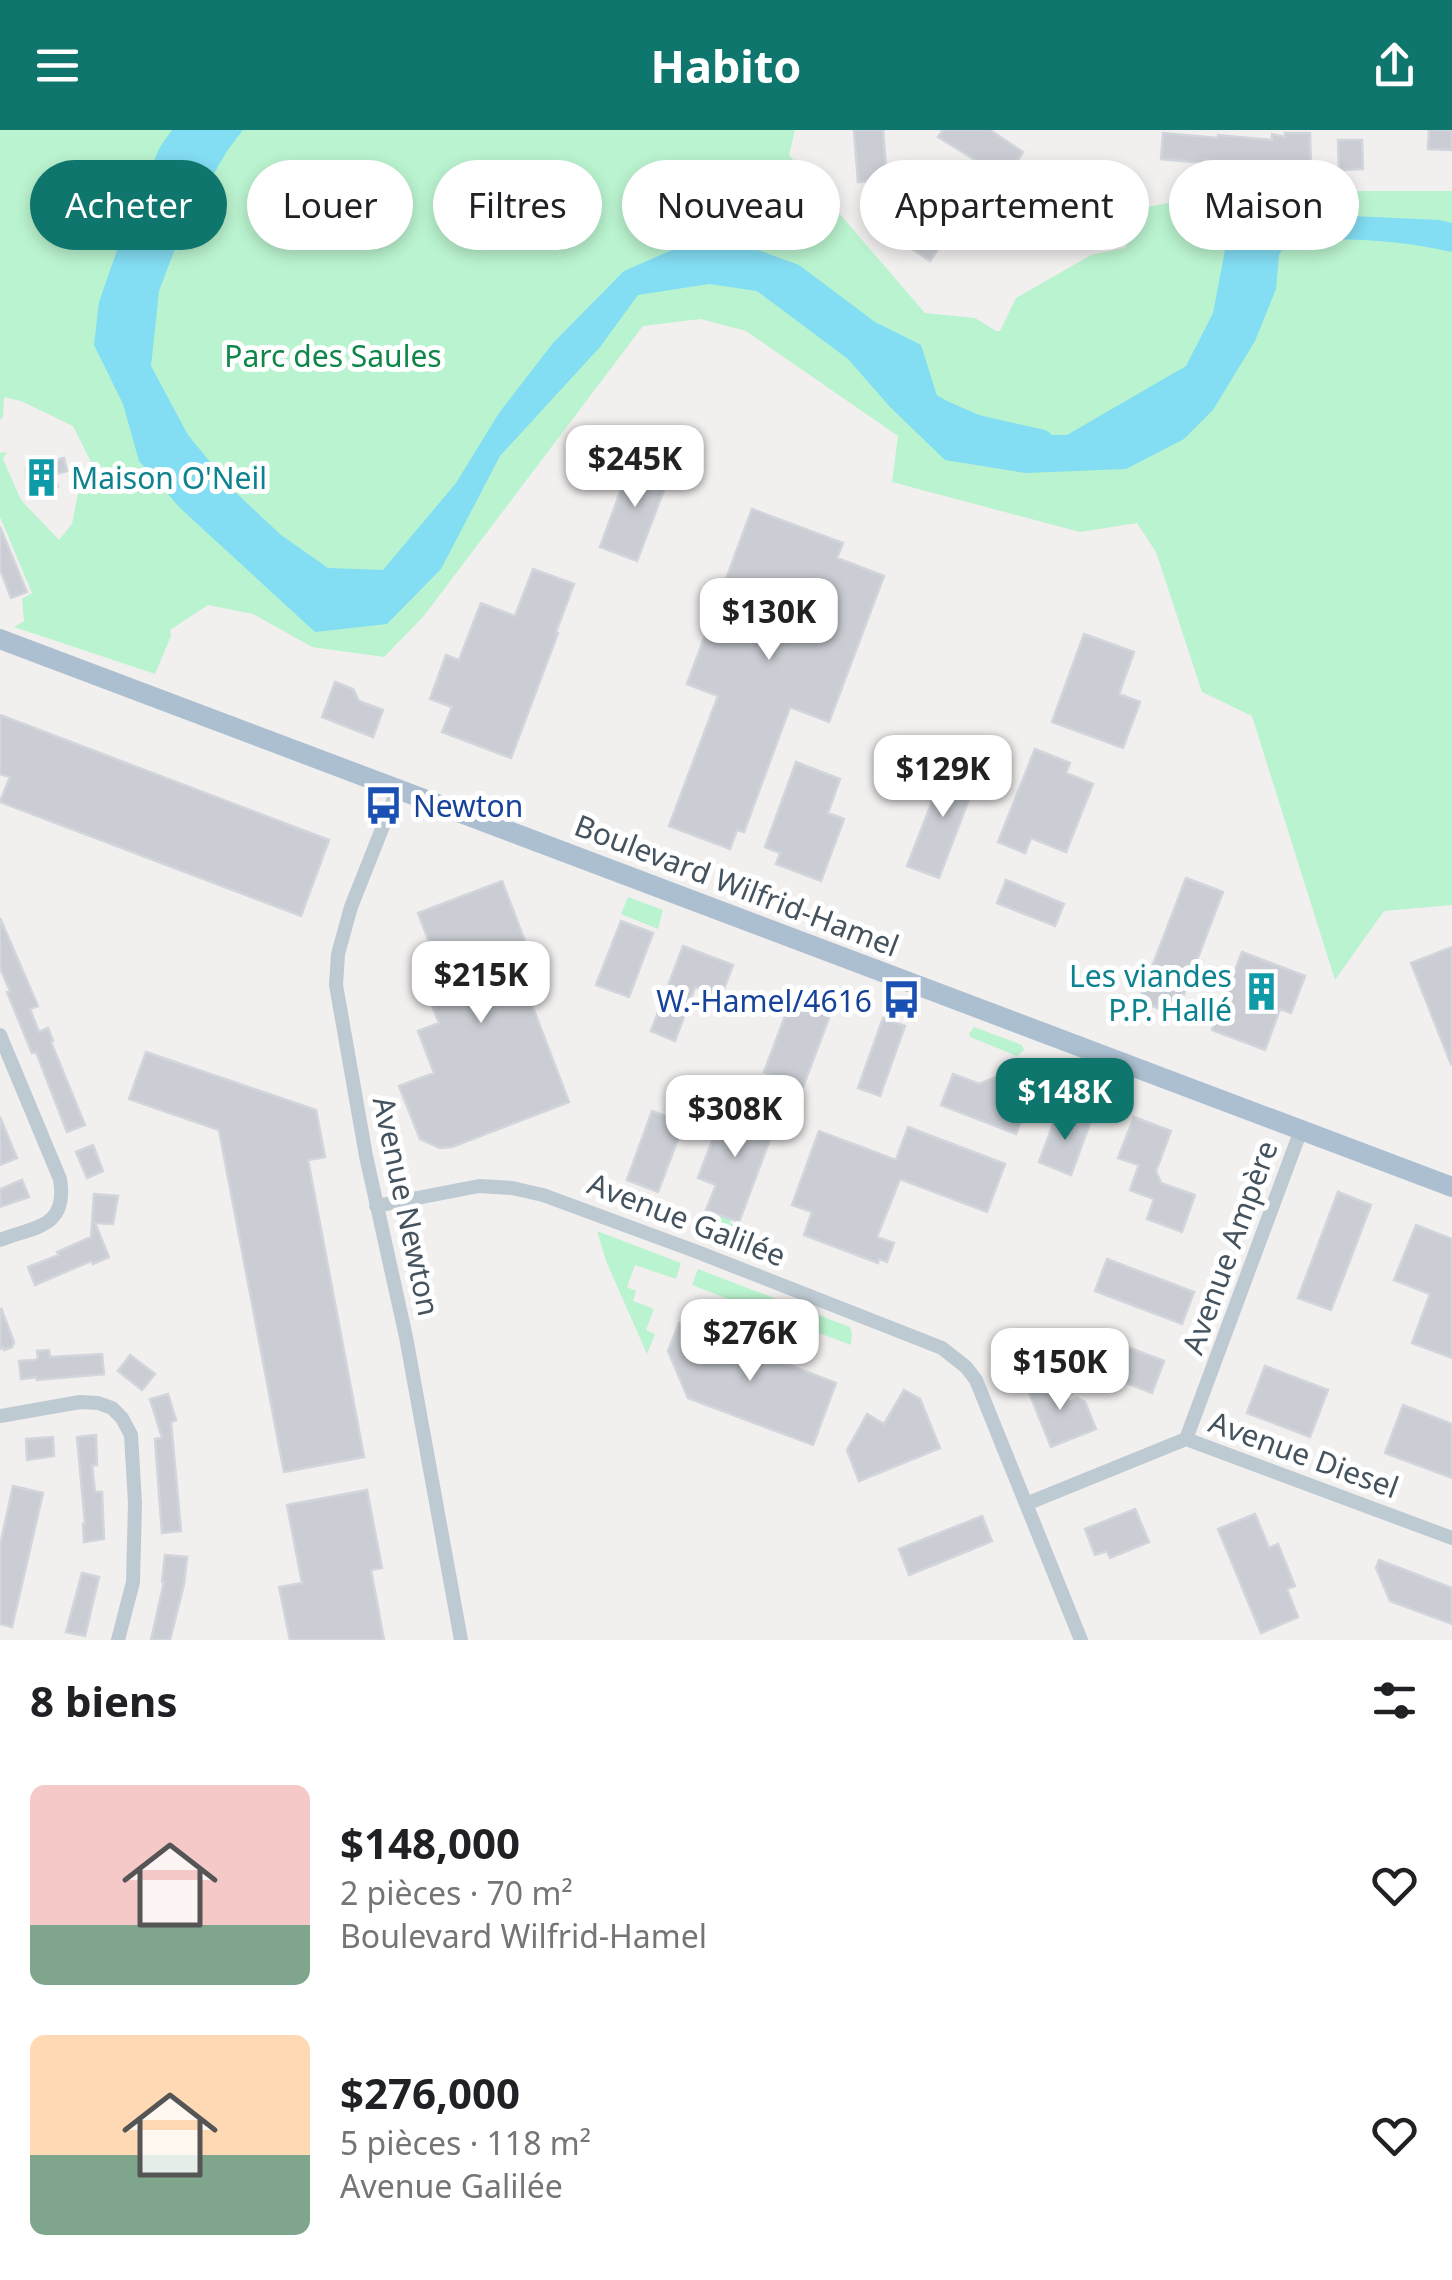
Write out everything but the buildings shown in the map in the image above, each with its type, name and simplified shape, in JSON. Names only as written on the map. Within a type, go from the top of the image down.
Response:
[{"type":"main road","name":"Boulevard Wilfrid-Hamel","points":[[0,639],[1452,1187]]},
{"type":"street","name":"Avenue Newton","points":[[397,791],[351,907],[338,954],[336,985],[461,1640]]},
{"type":"street","points":[[0,1035],[60,1179],[62,1206],[54,1219],[0,1240]]},
{"type":"street","name":"Avenue Ampère","points":[[1186,1439],[1302,1130]]},
{"type":"street","name":"Avenue Galilée","points":[[376,1206],[480,1186],[543,1195],[695,1250],[942,1348],[976,1380],[1081,1640]]},
{"type":"street","points":[[0,1416],[80,1402],[98,1403],[112,1408],[131,1434],[135,1504],[132,1582],[118,1640]]},
{"type":"street","name":"Avenue Diesel","points":[[1026,1504],[1186,1439],[1452,1538]]},
{"type":"green space","name":"Parc des Saules","points":[[0,130],[795,130],[789,155],[793,160],[622,160],[622,250],[840,250],[840,214],[860,237],[860,250],[871,250],[925,313],[975,318],[996,331],[1000,331],[1016,298],[1091,255],[1149,250],[1149,207],[1169,203],[1169,250],[1359,250],[1359,191],[1452,191],[1452,905],[1384,911],[1335,980],[1252,716],[1202,692],[1156,552],[1137,523],[1080,532],[892,482],[898,436],[746,331],[700,319],[643,326],[423,617],[384,657],[312,647],[253,614],[208,605],[170,630],[155,674],[14,627],[24,621],[22,599],[32,593],[0,517],[0,453],[7,452],[3,459],[21,500],[59,540],[72,524],[79,488],[95,470],[73,426],[4,397],[0,420]]},
{"type":"green space","points":[[628,897],[663,910],[658,929],[621,914]]},
{"type":"green space","points":[[974,1027],[1022,1045],[1024,1050],[1017,1056],[970,1037]]},
{"type":"green space","points":[[706,1210],[731,1219],[730,1223],[746,1230],[737,1255],[699,1240],[697,1235]]},
{"type":"green space","points":[[597,1231],[681,1263],[676,1279],[635,1265],[627,1287],[636,1291],[633,1301],[654,1309],[646,1330],[655,1334],[647,1354],[606,1261]]},
{"type":"green space","points":[[698,1269],[850,1327],[851,1345],[779,1318],[774,1327],[761,1322],[764,1313],[692,1285]]},
{"type":"water","points":[[172,130],[243,130],[222,160],[154,160]]},
{"type":"water","points":[[1359,216],[1452,223],[1452,252],[1359,240]]},
{"type":"water","points":[[117,250],[175,250],[159,291],[151,366],[188,435],[234,491],[281,535],[328,568],[383,570],[456,483],[499,413],[553,343],[624,271],[672,250],[758,250],[799,265],[875,322],[921,345],[944,418],[1000,435],[1067,435],[1186,366],[1213,313],[1225,250],[1282,250],[1276,289],[1255,341],[1213,410],[1184,439],[1126,469],[1025,473],[945,460],[848,359],[757,291],[709,284],[638,295],[600,347],[500,456],[441,569],[387,624],[315,632],[180,508],[139,461],[123,404],[94,345],[99,302]]},
{"type":"waterway","points":[[915,397],[975,427],[1041,442]]},
{"type":"place","name":"Maison O'Neil","points":[[41,477]]},
{"type":"place","name":"Newton","points":[[383,805]]},
{"type":"place","name":"Les viandes P.P. Hallé","points":[[1262,992]]},
{"type":"place","name":"W.-Hamel/4616","points":[[902,1000]]}]
